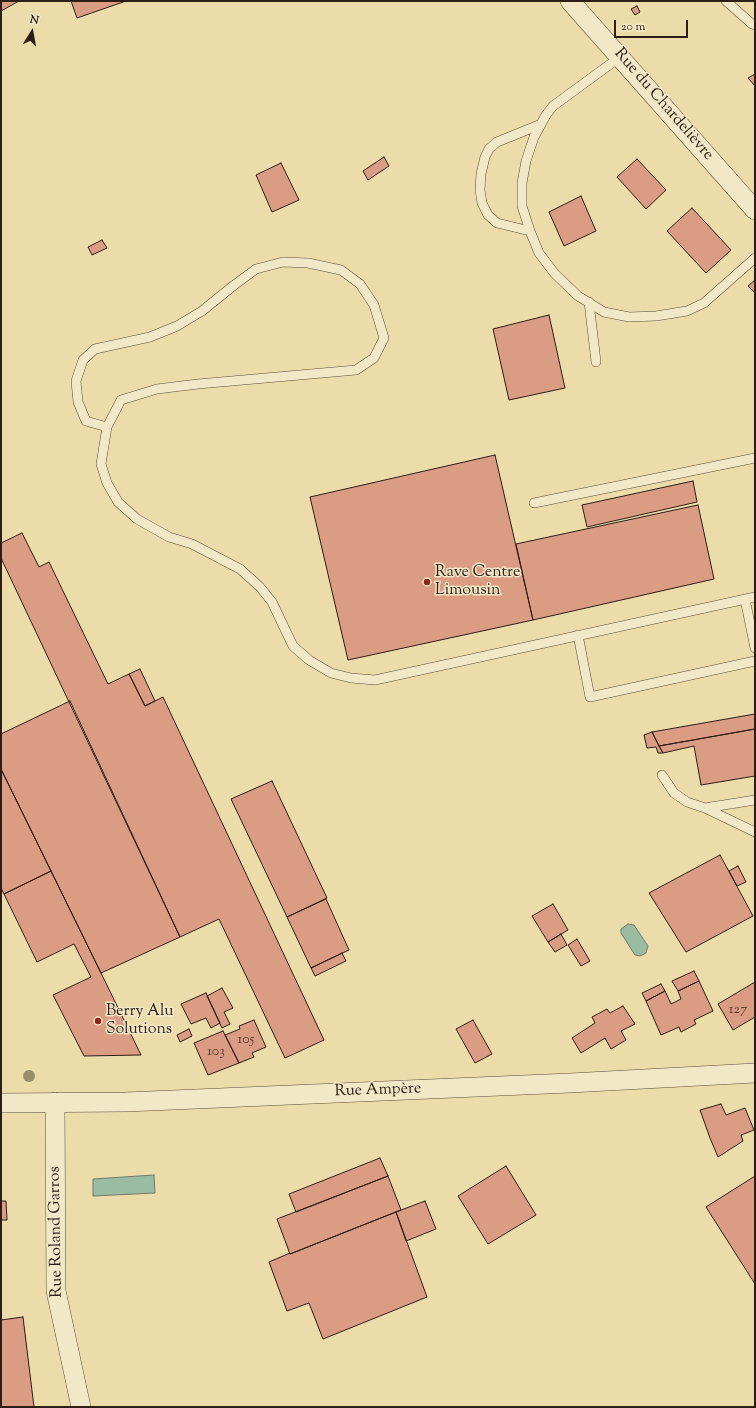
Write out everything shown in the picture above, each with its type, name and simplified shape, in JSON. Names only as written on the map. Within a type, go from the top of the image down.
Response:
[{"type":"street","name":"Rue du Chardelièvre","points":[[570,1],[755,210]]},
{"type":"street","name":"Rue Ampère","points":[[1,1103],[126,1102],[755,1073]]},
{"type":"street","name":"Rue Roland Garros","points":[[55,1102],[56,1290],[81,1407]]},
{"type":"lane","points":[[726,1],[755,26]]},
{"type":"lane","points":[[620,57],[553,106],[539,125],[534,137],[528,155],[522,183],[522,206],[539,253],[555,274],[578,296],[604,312],[629,317],[656,316],[687,311],[704,303],[755,258]]},
{"type":"lane","points":[[530,231],[497,223],[488,215],[482,203],[480,190],[481,174],[485,157],[489,149],[497,142],[539,125]]},
{"type":"lane","points":[[107,427],[86,421],[78,402],[76,381],[83,360],[95,349],[150,337],[177,326],[202,311],[256,269],[283,262],[308,263],[341,270],[360,284],[374,305],[384,338],[374,358],[356,370],[157,389],[120,400],[107,427],[101,464],[107,483],[118,502],[137,519],[169,538],[192,544],[240,569],[260,587],[272,602],[293,646],[309,660],[331,672],[351,678],[375,680],[755,597]]},
{"type":"lane","points":[[589,302],[596,362]]},
{"type":"lane","points":[[534,504],[755,458]]},
{"type":"lane","points":[[745,599],[755,648]]},
{"type":"lane","points":[[578,635],[590,697],[755,661]]},
{"type":"lane","points":[[662,775],[674,793],[687,802],[705,808],[755,832]]},
{"type":"lane","points":[[705,808],[755,800]]},
{"type":"shaded area","points":[[628,924],[634,925],[648,946],[646,953],[640,956],[635,955],[621,933],[621,929]]},
{"type":"shaded area","points":[[154,1175],[155,1193],[93,1196],[93,1179]]},
{"type":"building","points":[[1,1],[19,1],[1,11]]},
{"type":"building","points":[[71,1],[126,1],[77,18]]},
{"type":"building","points":[[637,6],[640,12],[635,15],[631,9]]},
{"type":"building","points":[[755,74],[755,86],[748,78]]},
{"type":"building","points":[[384,157],[389,166],[368,180],[363,171]]},
{"type":"building","points":[[637,159],[666,190],[646,209],[617,177]]},
{"type":"building","points":[[281,163],[299,200],[272,212],[256,175]]},
{"type":"building","points":[[581,196],[596,231],[564,246],[549,212]]},
{"type":"building","points":[[692,208],[731,250],[706,273],[667,231]]},
{"type":"building","points":[[102,240],[107,248],[92,255],[88,247]]},
{"type":"building","points":[[755,280],[755,293],[748,286]]},
{"type":"building","points":[[549,315],[565,388],[509,400],[493,329]]},
{"type":"building","name":"Rave Centre Limousin","points":[[495,455],[533,620],[348,660],[310,497]]},
{"type":"building","points":[[693,481],[697,502],[587,527],[582,505]]},
{"type":"building","name":"Rave Centre Limousin","points":[[698,505],[714,579],[533,620],[516,544]]},
{"type":"building","points":[[22,533],[39,567],[49,562],[108,684],[129,674],[145,706],[163,697],[324,1040],[285,1058],[219,919],[180,937],[1,558],[1,543]]},
{"type":"building","points":[[140,669],[155,701],[145,706],[129,674]]},
{"type":"building","points":[[70,701],[180,937],[101,973],[1,769],[1,734]]},
{"type":"building","points":[[755,714],[755,729],[659,746],[652,732]]},
{"type":"building","points":[[755,729],[755,776],[701,785],[694,746],[663,753],[659,746]]},
{"type":"building","points":[[652,732],[663,753],[658,753],[656,747],[647,748],[644,735]]},
{"type":"building","points":[[1,769],[51,871],[4,894],[1,888]]},
{"type":"building","points":[[272,781],[327,898],[287,917],[231,799]]},
{"type":"building","points":[[720,855],[753,916],[686,952],[649,893]]},
{"type":"building","points":[[738,866],[746,882],[737,886],[729,871]]},
{"type":"building","points":[[51,871],[141,1055],[84,1056],[53,995],[91,977],[74,944],[37,962],[4,894]]},
{"type":"building","points":[[326,899],[349,950],[311,968],[287,917]]},
{"type":"building","points":[[553,904],[568,930],[548,942],[532,916]]},
{"type":"building","points":[[561,934],[567,945],[555,952],[548,942]]},
{"type":"building","points":[[577,939],[590,961],[581,966],[568,945]]},
{"type":"building","points":[[342,953],[346,961],[315,976],[311,968]]},
{"type":"building","points":[[694,971],[699,981],[678,991],[672,981]]},
{"type":"building","points":[[699,981],[713,1011],[694,1020],[696,1024],[681,1032],[679,1027],[661,1035],[646,1001],[665,991],[671,1004],[681,999],[678,991]]},
{"type":"building","points":[[755,982],[755,1017],[733,1030],[718,1004]]},
{"type":"building","points":[[661,984],[665,991],[646,1001],[642,993]]},
{"type":"building","points":[[222,988],[233,1008],[224,1012],[230,1024],[222,1028],[207,996]]},
{"type":"building","points":[[206,993],[220,1023],[211,1028],[206,1018],[191,1024],[181,1004]]},
{"type":"building","points":[[623,1006],[635,1024],[621,1031],[626,1040],[611,1049],[605,1038],[581,1053],[572,1038],[595,1023],[592,1017],[607,1009],[610,1013]]},
{"type":"building","points":[[254,1020],[266,1047],[252,1053],[254,1057],[239,1063],[225,1035],[240,1029],[239,1026]]},
{"type":"building","points":[[473,1020],[492,1054],[475,1063],[456,1029]]},
{"type":"building","points":[[189,1029],[192,1036],[180,1042],[177,1035]]},
{"type":"building","points":[[223,1031],[239,1063],[208,1075],[194,1043]]},
{"type":"building","points":[[721,1104],[726,1115],[745,1108],[754,1130],[741,1135],[743,1141],[718,1157],[700,1110]]},
{"type":"building","points":[[380,1158],[388,1176],[296,1212],[289,1194]]},
{"type":"building","points":[[506,1166],[536,1215],[488,1244],[458,1196]]},
{"type":"building","points":[[388,1176],[401,1210],[290,1254],[277,1219]]},
{"type":"building","points":[[755,1176],[755,1284],[706,1207]]},
{"type":"building","points":[[1,1201],[6,1201],[7,1220],[1,1220]]},
{"type":"building","points":[[425,1201],[436,1229],[406,1241],[396,1212]]},
{"type":"building","points":[[396,1212],[427,1297],[323,1339],[309,1303],[287,1311],[269,1262]]},
{"type":"building","points":[[23,1317],[34,1407],[1,1407],[1,1320]]},
{"type":"place","name":"Rave Centre Limousin","points":[[427,582]]},
{"type":"place","name":"Berry Alu Solutions","points":[[98,1021]]}]
